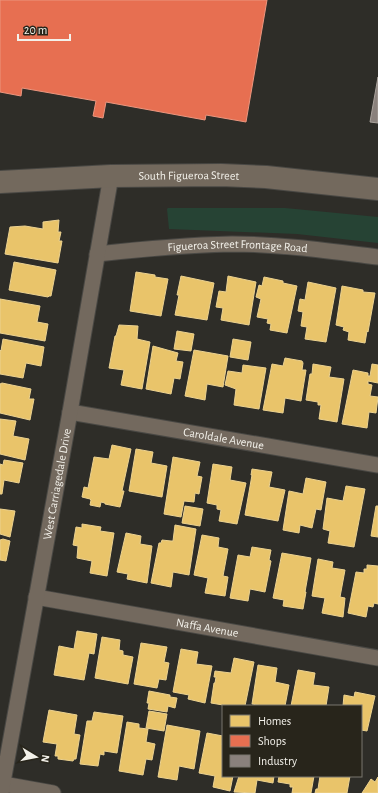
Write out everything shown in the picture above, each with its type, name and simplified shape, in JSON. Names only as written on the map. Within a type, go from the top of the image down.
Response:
[{"type":"main road","name":"South Figueroa Street","points":[[0,182],[111,176],[221,175],[266,177],[378,189]]},
{"type":"street","name":"West Carriagedale Drive","points":[[2,788],[111,176]]},
{"type":"street","name":"Figueroa Street Frontage Road","points":[[97,254],[178,246],[233,244],[291,247],[378,257]]},
{"type":"street","name":"Caroldale Avenue","points":[[70,412],[378,465]]},
{"type":"street","name":"Naffa Avenue","points":[[36,597],[378,658]]},
{"type":"street","points":[[2,788],[53,793]]},
{"type":"green space","points":[[168,208],[285,208],[378,217],[378,243],[297,234],[169,229]]},
{"type":"building: Homes","points":[[59,220],[58,232],[61,232],[59,241],[62,241],[58,263],[5,254],[10,227],[25,226],[43,229],[43,222]]},
{"type":"building: Homes","points":[[14,262],[56,270],[51,296],[48,297],[9,290]]},
{"type":"building: Homes","points":[[136,272],[168,279],[161,316],[130,311]]},
{"type":"building: Homes","points":[[181,276],[214,283],[207,320],[175,315]]},
{"type":"building: Homes","points":[[228,276],[256,282],[249,325],[221,320],[223,308],[216,307],[219,291],[226,292]]},
{"type":"building: Homes","points":[[264,277],[297,286],[287,333],[270,330],[271,324],[267,323],[268,319],[257,317],[261,299],[256,297],[259,285],[262,286]]},
{"type":"building: Homes","points":[[308,282],[336,288],[326,342],[305,339],[307,327],[301,326],[303,312],[298,311],[300,299],[305,300]]},
{"type":"building: Homes","points":[[342,286],[363,290],[363,292],[375,293],[365,343],[348,340],[349,332],[343,330],[344,327],[336,325]]},
{"type":"building: Homes","points":[[0,299],[40,306],[37,322],[48,324],[45,341],[0,333]]},
{"type":"building: Homes","points":[[119,325],[138,326],[137,339],[150,342],[142,389],[121,385],[124,370],[109,368],[115,336]]},
{"type":"building: Homes","points":[[177,331],[194,334],[191,351],[174,349]]},
{"type":"building: Homes","points":[[3,339],[44,347],[41,366],[26,363],[23,378],[0,374],[0,350],[1,351]]},
{"type":"building: Homes","points":[[233,339],[251,342],[248,360],[230,357]]},
{"type":"building: Homes","points":[[153,346],[178,353],[176,361],[183,362],[180,379],[174,378],[171,394],[146,389]]},
{"type":"building: Homes","points":[[194,350],[228,356],[223,387],[207,384],[205,400],[185,396]]},
{"type":"building: Homes","points":[[285,358],[302,361],[302,370],[306,370],[301,401],[285,398],[283,413],[263,410],[272,364],[283,366]]},
{"type":"building: Homes","points":[[313,364],[331,367],[329,377],[344,379],[337,422],[319,419],[321,405],[318,405],[318,402],[306,400]]},
{"type":"building: Homes","points":[[372,364],[378,365],[378,383],[368,381],[368,384],[372,385],[370,396],[378,397],[376,413],[369,412],[367,428],[342,424],[353,370],[368,373],[368,376],[370,376]]},
{"type":"building: Homes","points":[[243,365],[266,368],[259,409],[234,405],[236,389],[225,385],[228,371],[242,373]]},
{"type":"building: Homes","points":[[2,383],[31,389],[29,399],[34,399],[30,420],[0,413],[0,384]]},
{"type":"building: Homes","points":[[0,419],[16,421],[13,436],[29,439],[25,460],[0,454]]},
{"type":"building: Homes","points":[[112,445],[131,449],[120,507],[101,502],[100,507],[90,505],[90,499],[82,497],[84,487],[88,488],[94,457],[109,459]]},
{"type":"building: Homes","points":[[136,449],[153,452],[151,463],[167,466],[162,497],[129,491]]},
{"type":"building: Homes","points":[[173,457],[200,462],[197,476],[202,477],[199,494],[195,493],[194,502],[184,501],[181,517],[164,514]]},
{"type":"building: Homes","points":[[4,460],[23,463],[19,483],[4,480],[2,494],[0,494],[0,464],[3,465]]},
{"type":"building: Homes","points":[[213,464],[232,467],[230,480],[246,483],[237,524],[219,521],[221,510],[217,509],[217,505],[207,503]]},
{"type":"building: Homes","points":[[252,469],[272,472],[269,487],[285,490],[278,521],[245,515]]},
{"type":"building: Homes","points":[[306,478],[326,482],[321,510],[316,509],[312,528],[300,525],[299,533],[283,530],[289,491],[303,494]]},
{"type":"building: Homes","points":[[346,486],[365,489],[354,547],[328,543],[330,531],[323,529],[327,498],[343,501]]},
{"type":"building: Homes","points":[[185,506],[203,509],[200,526],[182,523]]},
{"type":"building: Homes","points":[[376,506],[378,506],[378,537],[371,536]]},
{"type":"building: Homes","points":[[0,509],[15,511],[10,537],[0,534]]},
{"type":"building: Homes","points":[[82,524],[101,527],[100,531],[114,533],[107,576],[90,573],[92,561],[77,558],[78,546],[73,545],[76,527],[82,528]]},
{"type":"building: Homes","points":[[175,525],[196,529],[189,575],[173,572],[171,587],[151,583],[159,543],[161,543],[162,540],[173,541]]},
{"type":"building: Homes","points":[[126,533],[141,536],[140,544],[152,546],[147,583],[127,579],[128,574],[117,572]]},
{"type":"building: Homes","points":[[202,535],[219,538],[218,547],[228,549],[223,576],[228,577],[225,596],[205,593],[208,578],[194,575]]},
{"type":"building: Homes","points":[[3,539],[10,541],[6,561],[0,560],[0,540]]},
{"type":"building: Homes","points":[[252,547],[271,550],[269,560],[271,561],[265,592],[250,589],[248,601],[230,598],[238,555],[250,557]]},
{"type":"building: Homes","points":[[282,553],[311,558],[303,609],[283,606],[284,600],[273,598]]},
{"type":"building: Homes","points":[[318,559],[333,562],[332,568],[345,570],[340,597],[345,598],[343,617],[322,613],[325,598],[312,596]]},
{"type":"building: Homes","points":[[367,565],[378,566],[378,604],[374,603],[373,607],[368,606],[366,617],[348,613],[356,572],[364,573],[364,569],[367,569]]},
{"type":"building: Homes","points":[[77,631],[97,634],[94,654],[89,653],[84,680],[54,675],[59,646],[74,649]]},
{"type":"building: Homes","points":[[102,637],[120,640],[119,650],[123,651],[123,655],[133,657],[128,684],[95,678]]},
{"type":"building: Homes","points":[[141,643],[167,647],[164,662],[169,663],[166,680],[159,679],[157,688],[134,684]]},
{"type":"building: Homes","points":[[181,649],[198,652],[196,664],[212,666],[205,703],[188,699],[189,695],[173,692]]},
{"type":"building: Homes","points":[[234,658],[254,662],[245,705],[223,705],[211,703],[216,677],[214,677],[215,671],[231,673]]},
{"type":"building: Homes","points":[[258,665],[277,668],[275,682],[289,685],[285,705],[252,704]]},
{"type":"building: Homes","points":[[298,670],[315,673],[313,685],[329,687],[326,705],[291,705]]},
{"type":"building: Homes","points":[[149,691],[170,695],[170,697],[177,698],[175,708],[168,706],[167,712],[148,709],[149,703],[147,703]]},
{"type":"building: Homes","points":[[355,692],[375,696],[367,731],[362,730],[362,705],[343,705],[344,695],[354,697]]},
{"type":"building: Homes","points":[[49,710],[77,715],[74,734],[80,735],[76,759],[73,761],[58,759],[58,756],[55,756],[57,744],[43,742]]},
{"type":"building: Homes","points":[[149,711],[167,714],[164,731],[146,728]]},
{"type":"building: Homes","points":[[94,712],[123,716],[117,753],[104,751],[104,755],[100,754],[98,766],[80,764],[87,721],[92,721]]},
{"type":"building: Homes","points":[[127,722],[139,724],[139,728],[148,729],[146,742],[155,744],[152,760],[146,759],[143,775],[119,771]]},
{"type":"building: Homes","points":[[167,725],[200,731],[194,769],[179,766],[177,780],[158,777]]},
{"type":"building: Homes","points":[[207,733],[222,736],[222,777],[233,777],[230,791],[213,787],[215,776],[199,773]]},
{"type":"building: Homes","points":[[239,777],[274,777],[273,783],[257,780],[255,793],[234,792]]},
{"type":"building: Homes","points":[[279,777],[314,777],[311,793],[292,793],[293,787],[290,787],[290,784],[278,782]]},
{"type":"building: Homes","points":[[320,777],[350,777],[347,793],[315,793],[316,789],[318,789]]},
{"type":"building: Homes","points":[[378,777],[378,793],[362,793],[371,779],[375,782]]},
{"type":"building: Shops","points":[[0,0],[267,0],[246,122],[206,115],[205,120],[106,102],[103,118],[93,116],[96,101],[22,88],[21,96],[0,92]]},
{"type":"building: Industry","points":[[378,77],[378,123],[370,122]]}]
